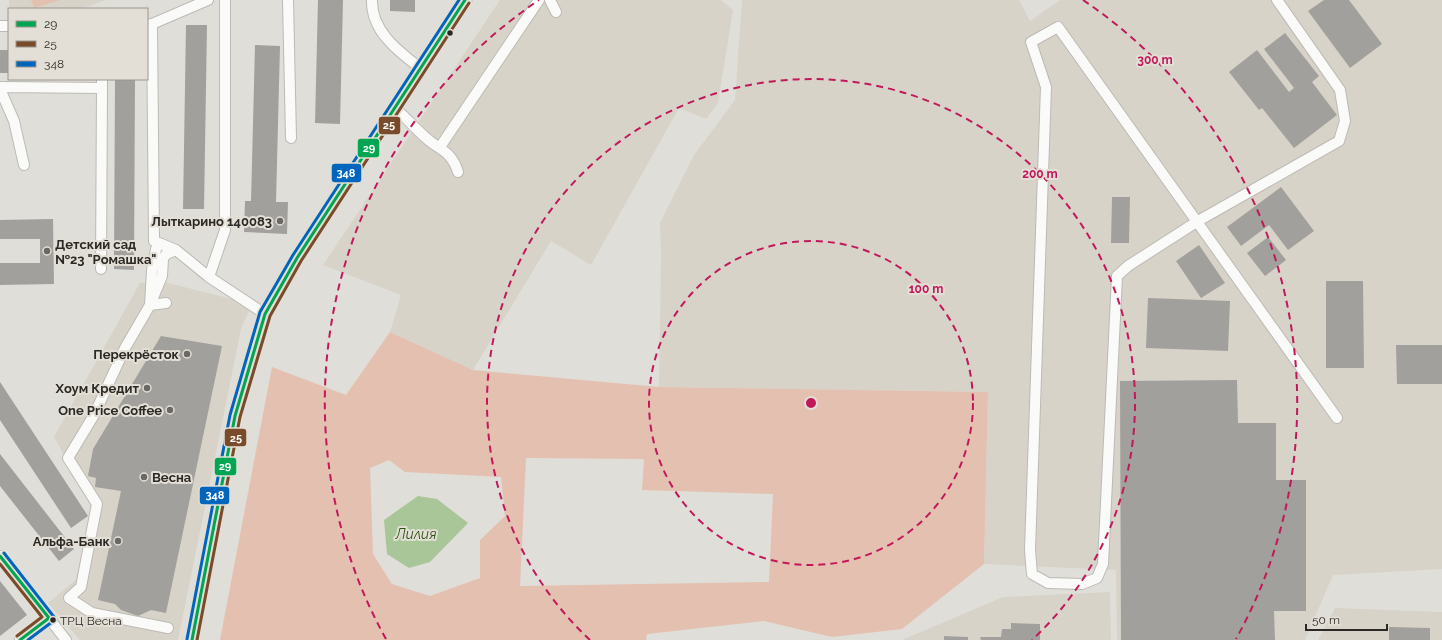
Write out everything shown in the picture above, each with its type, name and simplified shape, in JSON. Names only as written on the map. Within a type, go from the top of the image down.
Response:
[{"type":"main road","points":[[192,640],[235,416],[254,346],[265,314],[297,258],[465,0]]},
{"type":"street","points":[[208,0],[149,24],[154,241],[176,250],[209,277],[265,314]]},
{"type":"street","points":[[209,277],[225,230],[225,0]]},
{"type":"street","points":[[288,0],[291,138]]},
{"type":"street","points":[[372,0],[372,9],[381,30],[394,47],[420,68]]},
{"type":"street","points":[[440,147],[538,0]]},
{"type":"street","points":[[550,0],[556,12]]},
{"type":"street","points":[[1277,0],[1340,90],[1345,121],[1339,141],[1198,222],[1128,266],[1117,276],[1103,564],[1097,578],[1082,584],[1048,583],[1032,574],[1030,550],[1046,87],[1031,42],[1058,27],[1198,222],[1337,418]]},
{"type":"street","points":[[24,165],[14,121],[0,88],[102,83],[101,269]]},
{"type":"street","points":[[395,108],[426,138],[440,147],[455,161],[458,172]]},
{"type":"street","points":[[150,305],[152,270],[156,249],[160,244]]},
{"type":"street","points":[[168,628],[92,613],[70,598],[81,587],[97,504],[68,458],[94,415],[125,348],[150,305],[162,276],[163,260],[166,254],[176,250]]},
{"type":"street","points":[[150,305],[166,304]]},
{"type":"street","points":[[0,556],[66,640]]},
{"type":"street","points":[[20,640],[49,618]]},
{"type":"shaded area","points":[[9,0],[106,0],[84,8],[9,8]]},
{"type":"shaded area","points":[[31,0],[60,0],[34,8]]},
{"type":"shaded area","points":[[500,0],[721,0],[733,10],[718,103],[706,119],[679,108],[591,265],[551,241],[473,370],[390,332],[401,295],[323,265]]},
{"type":"shaded area","points":[[742,0],[1019,0],[1030,21],[1060,0],[1442,0],[1442,569],[1333,575],[1305,640],[1117,640],[1116,570],[984,564],[988,392],[659,387],[660,223],[694,155],[735,100]]},
{"type":"shaded area","points":[[160,281],[252,304],[241,329],[178,640],[80,640],[48,603],[76,580],[92,506],[54,437],[140,283]]},
{"type":"shaded area","points":[[390,332],[473,370],[659,387],[988,392],[984,564],[902,629],[832,637],[764,621],[647,634],[646,640],[220,640],[272,367],[346,395]],"holes":[[[526,458],[644,459],[642,490],[773,494],[769,582],[520,586]],[[389,460],[405,472],[501,477],[505,516],[480,540],[480,578],[430,596],[392,584],[373,554],[370,468]]]},
{"type":"shaded area","points":[[1110,592],[1111,640],[902,640],[1003,597]]},
{"type":"shaded area","points":[[1335,608],[1442,612],[1442,640],[1318,640]]},
{"type":"water","name":"Лилия","points":[[418,496],[437,499],[468,523],[430,562],[409,568],[387,554],[384,520]]},
{"type":"building","points":[[318,0],[343,0],[340,124],[315,123]]},
{"type":"building","points":[[390,0],[415,0],[415,12],[390,11]]},
{"type":"building","points":[[1324,0],[1349,0],[1382,44],[1350,68],[1308,11]]},
{"type":"building","points":[[186,25],[207,25],[204,209],[183,209]]},
{"type":"building","points":[[1285,33],[1319,76],[1312,82],[1337,115],[1294,148],[1262,108],[1259,110],[1229,72],[1257,50],[1289,92],[1294,88],[1264,49]]},
{"type":"building","points":[[255,45],[280,46],[276,202],[288,202],[287,234],[244,232],[245,201],[251,201]]},
{"type":"building","points":[[0,50],[8,50],[8,73],[0,73]]},
{"type":"building","points":[[115,80],[135,80],[134,270],[114,269]]},
{"type":"building","points":[[1281,187],[1314,231],[1288,250],[1269,225],[1241,246],[1227,227]]},
{"type":"building","points":[[1112,197],[1130,197],[1129,243],[1111,243]]},
{"type":"building","name":"Детский сад №23 \"Ромашка\"","points":[[53,219],[54,284],[0,285],[0,263],[40,263],[40,239],[0,239],[0,220]]},
{"type":"building","points":[[1268,237],[1286,260],[1265,276],[1247,253]]},
{"type":"building","points":[[1199,245],[1225,283],[1201,298],[1176,261]]},
{"type":"building","points":[[1326,281],[1363,281],[1364,368],[1326,368]]},
{"type":"building","points":[[1148,298],[1230,301],[1228,351],[1146,348]]},
{"type":"building","name":"Весна","points":[[161,336],[222,346],[166,613],[151,610],[138,616],[121,610],[115,604],[98,600],[121,491],[95,487],[96,478],[88,476],[93,449]]},
{"type":"building","points":[[1396,345],[1442,345],[1442,384],[1397,384]]},
{"type":"building","points":[[1237,380],[1238,423],[1276,423],[1276,480],[1306,480],[1306,611],[1274,611],[1275,640],[1121,640],[1120,381]]},
{"type":"building","points":[[0,382],[88,516],[71,528],[0,420]]},
{"type":"building","points":[[0,454],[74,549],[59,561],[0,486]]},
{"type":"building","points":[[0,581],[27,615],[0,636]]},
{"type":"building","points":[[1011,623],[1040,624],[1040,640],[981,640],[980,637],[1001,637],[1002,629],[1011,629]]},
{"type":"building","points":[[1389,627],[1430,628],[1430,640],[1389,640]]},
{"type":"building","points":[[944,636],[968,637],[968,640],[944,640]]},
{"type":"transit line","name":"348","points":[[187,639],[230,415],[260,312],[293,255],[459,0]]},
{"type":"transit line","name":"29","points":[[192,640],[235,416],[265,314],[297,258],[465,0]]},
{"type":"transit line","name":"25","points":[[197,640],[240,417],[270,316],[301,261],[469,3]]},
{"type":"transit line","name":"348","points":[[4,553],[54,617],[52,622],[28,640]]},
{"type":"transit line","name":"29","points":[[0,556],[49,618]]},
{"type":"transit line","name":"25","points":[[0,564],[42,617],[17,636]]},
{"type":"transit line","name":"29","points":[[20,640],[49,618]]},
{"type":"place","name":"Лыткарино 140083","points":[[280,221]]},
{"type":"place","name":"Детский сад №23 \"Ромашка\"","points":[[47,251]]},
{"type":"place","name":"Перекрёсток","points":[[187,354]]},
{"type":"place","name":"Хоум Кредит","points":[[147,388]]},
{"type":"place","name":"One Price Coffee","points":[[170,410]]},
{"type":"place","name":"Весна","points":[[144,477]]},
{"type":"place","name":"Альфа-Банк","points":[[118,541]]},
{"type":"place","name":"ТРЦ Весна","points":[[53,620]]}]
